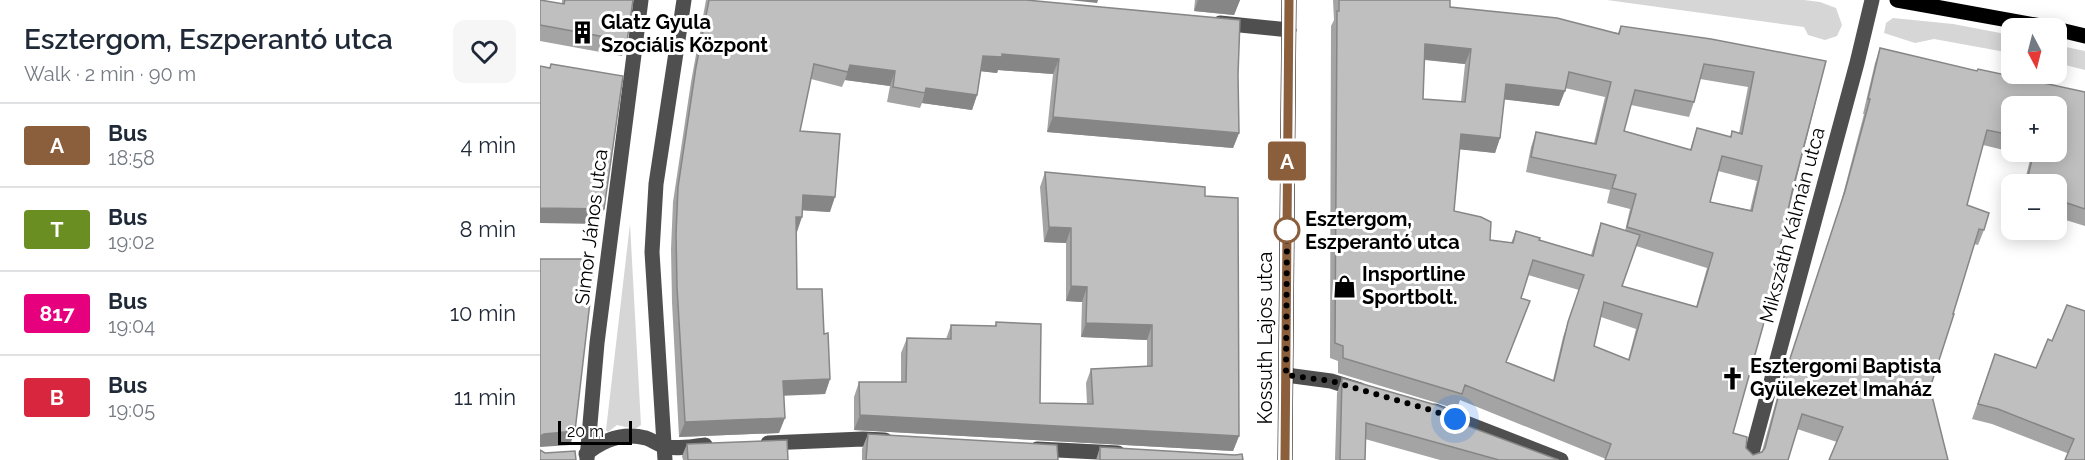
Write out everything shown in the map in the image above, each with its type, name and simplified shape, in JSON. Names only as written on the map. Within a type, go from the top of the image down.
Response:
[{"type":"main road","name":"Kossuth Lajos utca","points":[[1285,460],[1289,0]]},
{"type":"main road","points":[[1897,0],[2001,19]]},
{"type":"main road","points":[[2067,32],[2085,36]]},
{"type":"street","name":"Simor János utca","points":[[583,456],[641,0]]},
{"type":"street","points":[[665,453],[652,252],[656,184],[684,0]]},
{"type":"street","name":"Mikszáth Kálmán utca","points":[[1750,460],[1872,0]]},
{"type":"street","points":[[1206,22],[1288,30]]},
{"type":"street","points":[[1286,375],[1331,381],[1377,394]]},
{"type":"street","points":[[1423,408],[1561,460]]},
{"type":"street","points":[[583,456],[609,438],[621,436],[648,438],[665,453],[725,444]]},
{"type":"street","points":[[748,443],[863,439],[899,441]]},
{"type":"street","points":[[1017,448],[1136,454]]},
{"type":"shaded area","points":[[1607,0],[1804,0],[1820,2],[1836,8],[1842,25],[1837,36],[1825,40],[1808,35],[1804,27]]},
{"type":"shaded area","points":[[1893,18],[1953,24],[2001,33],[2001,51],[1934,39],[1915,43],[1884,33],[1886,23]]},
{"type":"shaded area","points":[[2067,47],[2085,51],[2085,70],[2067,66]]},
{"type":"shaded area","points":[[630,224],[641,425],[635,429],[617,425],[608,432],[606,430]]},
{"type":"building","name":"Glatz Gyula Szociális Központ","points":[[540,0],[564,4],[565,0],[633,0],[627,41],[540,25]]},
{"type":"building","points":[[709,0],[1026,0],[1240,20],[1239,133],[1053,117],[1059,59],[1002,54],[1002,57],[983,56],[977,95],[926,88],[925,93],[893,87],[895,71],[850,65],[848,72],[814,64],[800,131],[840,134],[835,197],[803,195],[802,217],[796,217],[797,289],[822,289],[824,334],[828,333],[830,379],[783,381],[785,418],[685,422],[677,287],[678,187],[696,67]]},
{"type":"building","points":[[1339,0],[1450,0],[1450,7],[1557,18],[1619,34],[1621,26],[1711,39],[1826,61],[1792,192],[1763,326],[1733,433],[1747,437],[1746,448],[1753,455],[1762,452],[1765,448],[1781,386],[1845,191],[1870,99],[1868,99],[1880,48],[1977,71],[1978,69],[2001,74],[2001,84],[2048,84],[2085,92],[2085,209],[2067,203],[2067,174],[2028,174],[2032,162],[2067,162],[2067,96],[2001,96],[2001,133],[1987,130],[1967,205],[1989,213],[1984,230],[1979,229],[1930,388],[1948,460],[1829,460],[1843,427],[1802,414],[1788,460],[1605,460],[1611,444],[1465,385],[1462,394],[1343,358],[1343,346],[1335,343],[1337,11],[1339,11]],"holes":[[[1425,44],[1471,49],[1465,102],[1423,99]],[[1704,64],[1754,72],[1742,134],[1732,131],[1731,137],[1697,128],[1691,150],[1624,131],[1635,90],[1694,102]],[[1569,72],[1611,82],[1596,144],[1536,132],[1531,157],[1616,175],[1612,188],[1636,194],[1627,227],[1713,253],[1697,307],[1622,286],[1640,235],[1601,223],[1593,256],[1516,231],[1513,243],[1490,240],[1491,222],[1481,217],[1454,211],[1461,134],[1500,138],[1506,84],[1565,91]],[[1722,156],[1762,166],[1752,211],[1710,202]],[[1533,260],[1584,275],[1568,322],[1554,381],[1506,362],[1530,301],[1521,298]],[[1604,302],[1642,314],[1629,360],[1594,346]]]},
{"type":"building","points":[[551,64],[623,76],[604,209],[540,208],[540,66],[550,68]]},
{"type":"building","points":[[1045,172],[1205,187],[1205,196],[1238,198],[1239,436],[860,415],[859,382],[906,382],[907,338],[951,339],[951,325],[996,326],[996,322],[1041,324],[1040,403],[1093,404],[1091,369],[1152,366],[1152,325],[1086,323],[1087,287],[1071,286],[1071,228],[1049,227]]},
{"type":"building","points":[[540,259],[595,259],[575,431],[540,436]]},
{"type":"building","points":[[2067,305],[2085,311],[2085,460],[2065,460],[2074,439],[1998,409],[1978,404],[1995,354],[2036,368],[2048,339],[2052,341]]},
{"type":"building","points":[[1342,378],[1436,405],[1456,413],[1454,421],[1559,460],[1499,460],[1366,423],[1365,460],[1340,460]]},
{"type":"building","points":[[868,434],[1057,445],[1058,460],[866,460]]},
{"type":"building","points":[[787,440],[788,460],[688,460],[687,444]]},
{"type":"building","points":[[1100,447],[1242,454],[1243,460],[1100,460]]},
{"type":"building","points":[[540,450],[545,453],[575,451],[576,460],[540,460]]},
{"type":"bus line","name":"A","points":[[1285,460],[1289,0]]},
{"type":"place","name":"Glatz Gyula Szociális Központ","points":[[583,33]]},
{"type":"place","name":"Esztergom, Eszperantó utca","points":[[1287,230]]},
{"type":"place","name":"Insportline Sportbolt.","points":[[1344,286]]},
{"type":"place","name":"Esztergomi Baptista Gyülekezet Imaház","points":[[1732,378]]},
{"type":"route","points":[[1287,230],[1286,375],[1331,381],[1455,419]]}]
